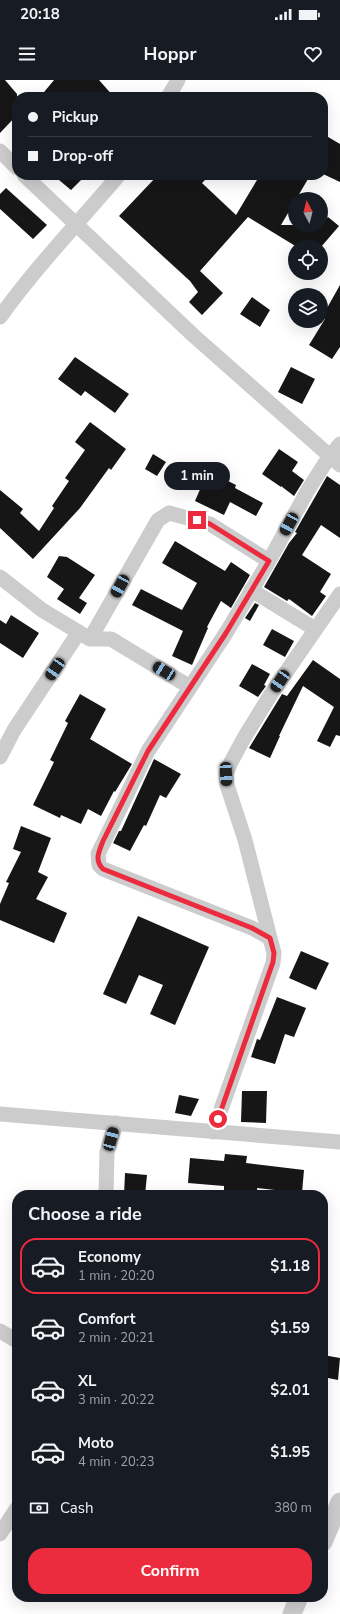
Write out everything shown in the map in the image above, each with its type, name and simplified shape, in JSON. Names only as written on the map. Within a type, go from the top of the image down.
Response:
[{"type":"street","points":[[171,92],[178,80]]},
{"type":"street","points":[[0,151],[12,163]]},
{"type":"street","points":[[29,180],[194,336],[335,461]]},
{"type":"street","points":[[0,317],[13,299],[115,180]]},
{"type":"street","points":[[270,938],[252,928],[103,869],[99,865],[98,854],[148,751],[226,633],[269,561],[308,490],[335,461],[340,444]]},
{"type":"street","points":[[0,757],[14,730],[85,636],[158,520],[169,513],[210,524],[269,561]]},
{"type":"street","points":[[0,577],[42,610],[85,636],[111,639],[190,687]]},
{"type":"street","points":[[251,590],[316,628]]},
{"type":"street","points":[[213,1132],[273,962],[274,953],[245,840],[227,785],[226,774],[244,738],[340,594]]},
{"type":"street","points":[[0,1114],[340,1142]]},
{"type":"street","points":[[106,1190],[107,1152],[116,1123]]},
{"type":"street","points":[[0,1331],[12,1338]]},
{"type":"street","points":[[328,1530],[340,1502]]},
{"type":"street","points":[[0,1534],[12,1516]]},
{"type":"street","points":[[292,1614],[297,1602]]},
{"type":"building","points":[[0,80],[5,80],[15,92],[12,92],[12,120],[0,133]]},
{"type":"building","points":[[54,80],[99,80],[110,92],[44,92]]},
{"type":"building","points":[[328,137],[340,144],[340,182],[328,176]]},
{"type":"building","points":[[59,180],[81,180],[71,190]]},
{"type":"building","points":[[153,180],[205,180],[202,183],[236,215],[257,180],[307,180],[300,192],[288,192],[288,213],[281,225],[288,225],[288,232],[328,232],[328,217],[339,226],[327,240],[288,240],[288,241],[248,217],[200,271],[223,293],[202,315],[189,302],[198,292],[190,281],[119,216]]},
{"type":"building","points":[[6,188],[47,225],[33,239],[0,209],[0,194]]},
{"type":"building","points":[[340,285],[340,347],[332,359],[309,345],[319,328],[328,328],[328,306]]},
{"type":"building","points":[[252,297],[270,310],[260,327],[240,314]]},
{"type":"building","points":[[75,357],[129,394],[115,413],[85,391],[81,396],[58,379]]},
{"type":"building","points":[[291,367],[315,379],[302,404],[278,392]]},
{"type":"building","points":[[90,422],[126,449],[111,470],[109,468],[80,508],[33,559],[0,528],[0,490],[23,509],[20,513],[39,531],[54,508],[52,506],[69,481],[65,478],[85,450],[75,442]]},
{"type":"building","points":[[279,449],[298,462],[292,471],[304,480],[294,496],[262,474]]},
{"type":"building","points":[[153,454],[166,462],[157,476],[145,469]]},
{"type":"building","points":[[208,471],[236,485],[235,488],[263,503],[256,516],[230,502],[224,515],[195,501]]},
{"type":"building","points":[[327,476],[340,485],[340,538],[321,525],[302,555],[331,574],[320,592],[326,596],[312,616],[289,599],[287,601],[264,587],[289,543],[297,533],[295,532]]},
{"type":"building","points":[[175,541],[225,571],[231,562],[250,575],[231,608],[221,601],[207,627],[208,628],[192,665],[172,656],[183,631],[132,605],[141,589],[182,610],[197,583],[162,563]]},
{"type":"building","points":[[59,556],[67,557],[95,575],[79,598],[87,603],[80,614],[57,599],[64,589],[47,577]]},
{"type":"building","points":[[255,603],[259,605],[250,621],[245,618]]},
{"type":"building","points":[[11,615],[39,633],[23,658],[0,643],[0,620],[6,624]]},
{"type":"building","points":[[272,629],[294,641],[285,657],[263,645]]},
{"type":"building","points":[[313,660],[340,679],[340,736],[336,735],[330,747],[317,741],[334,707],[303,686],[270,758],[249,748],[282,694],[287,696]]},
{"type":"building","points":[[252,664],[270,674],[264,685],[266,686],[258,697],[239,686]]},
{"type":"building","points":[[80,694],[106,709],[90,739],[132,764],[115,792],[114,791],[101,816],[88,809],[81,824],[61,815],[60,818],[33,805],[54,762],[50,760],[68,723],[65,721]]},
{"type":"building","points":[[154,759],[181,774],[166,798],[160,795],[146,826],[144,825],[130,851],[113,843],[119,831],[121,831]]},
{"type":"building","points":[[21,826],[51,838],[38,872],[48,877],[36,899],[67,913],[54,943],[0,920],[0,904],[9,883],[6,882],[21,852],[13,849]]},
{"type":"building","points":[[138,916],[209,947],[175,1025],[150,1014],[163,985],[139,975],[126,1004],[103,994]]},
{"type":"building","points":[[301,951],[329,963],[316,990],[289,978]]},
{"type":"building","points":[[277,997],[306,1008],[294,1037],[285,1034],[275,1064],[251,1057],[257,1039],[260,1040]]},
{"type":"building","points":[[242,1091],[267,1091],[266,1123],[241,1122]]},
{"type":"building","points":[[179,1095],[199,1099],[191,1116],[175,1113]]},
{"type":"building","points":[[225,1154],[247,1156],[246,1163],[304,1170],[302,1190],[275,1190],[257,1188],[257,1190],[224,1190],[224,1186],[188,1183],[190,1158],[224,1161]]},
{"type":"building","points":[[125,1173],[147,1175],[146,1190],[124,1190]]},
{"type":"building","points":[[328,1356],[340,1358],[338,1380],[328,1378]]},
{"type":"route","points":[[197,520],[210,524],[269,561],[226,633],[148,751],[103,841],[98,854],[98,860],[99,865],[103,869],[252,928],[270,938],[274,953],[273,962],[218,1119]]}]
